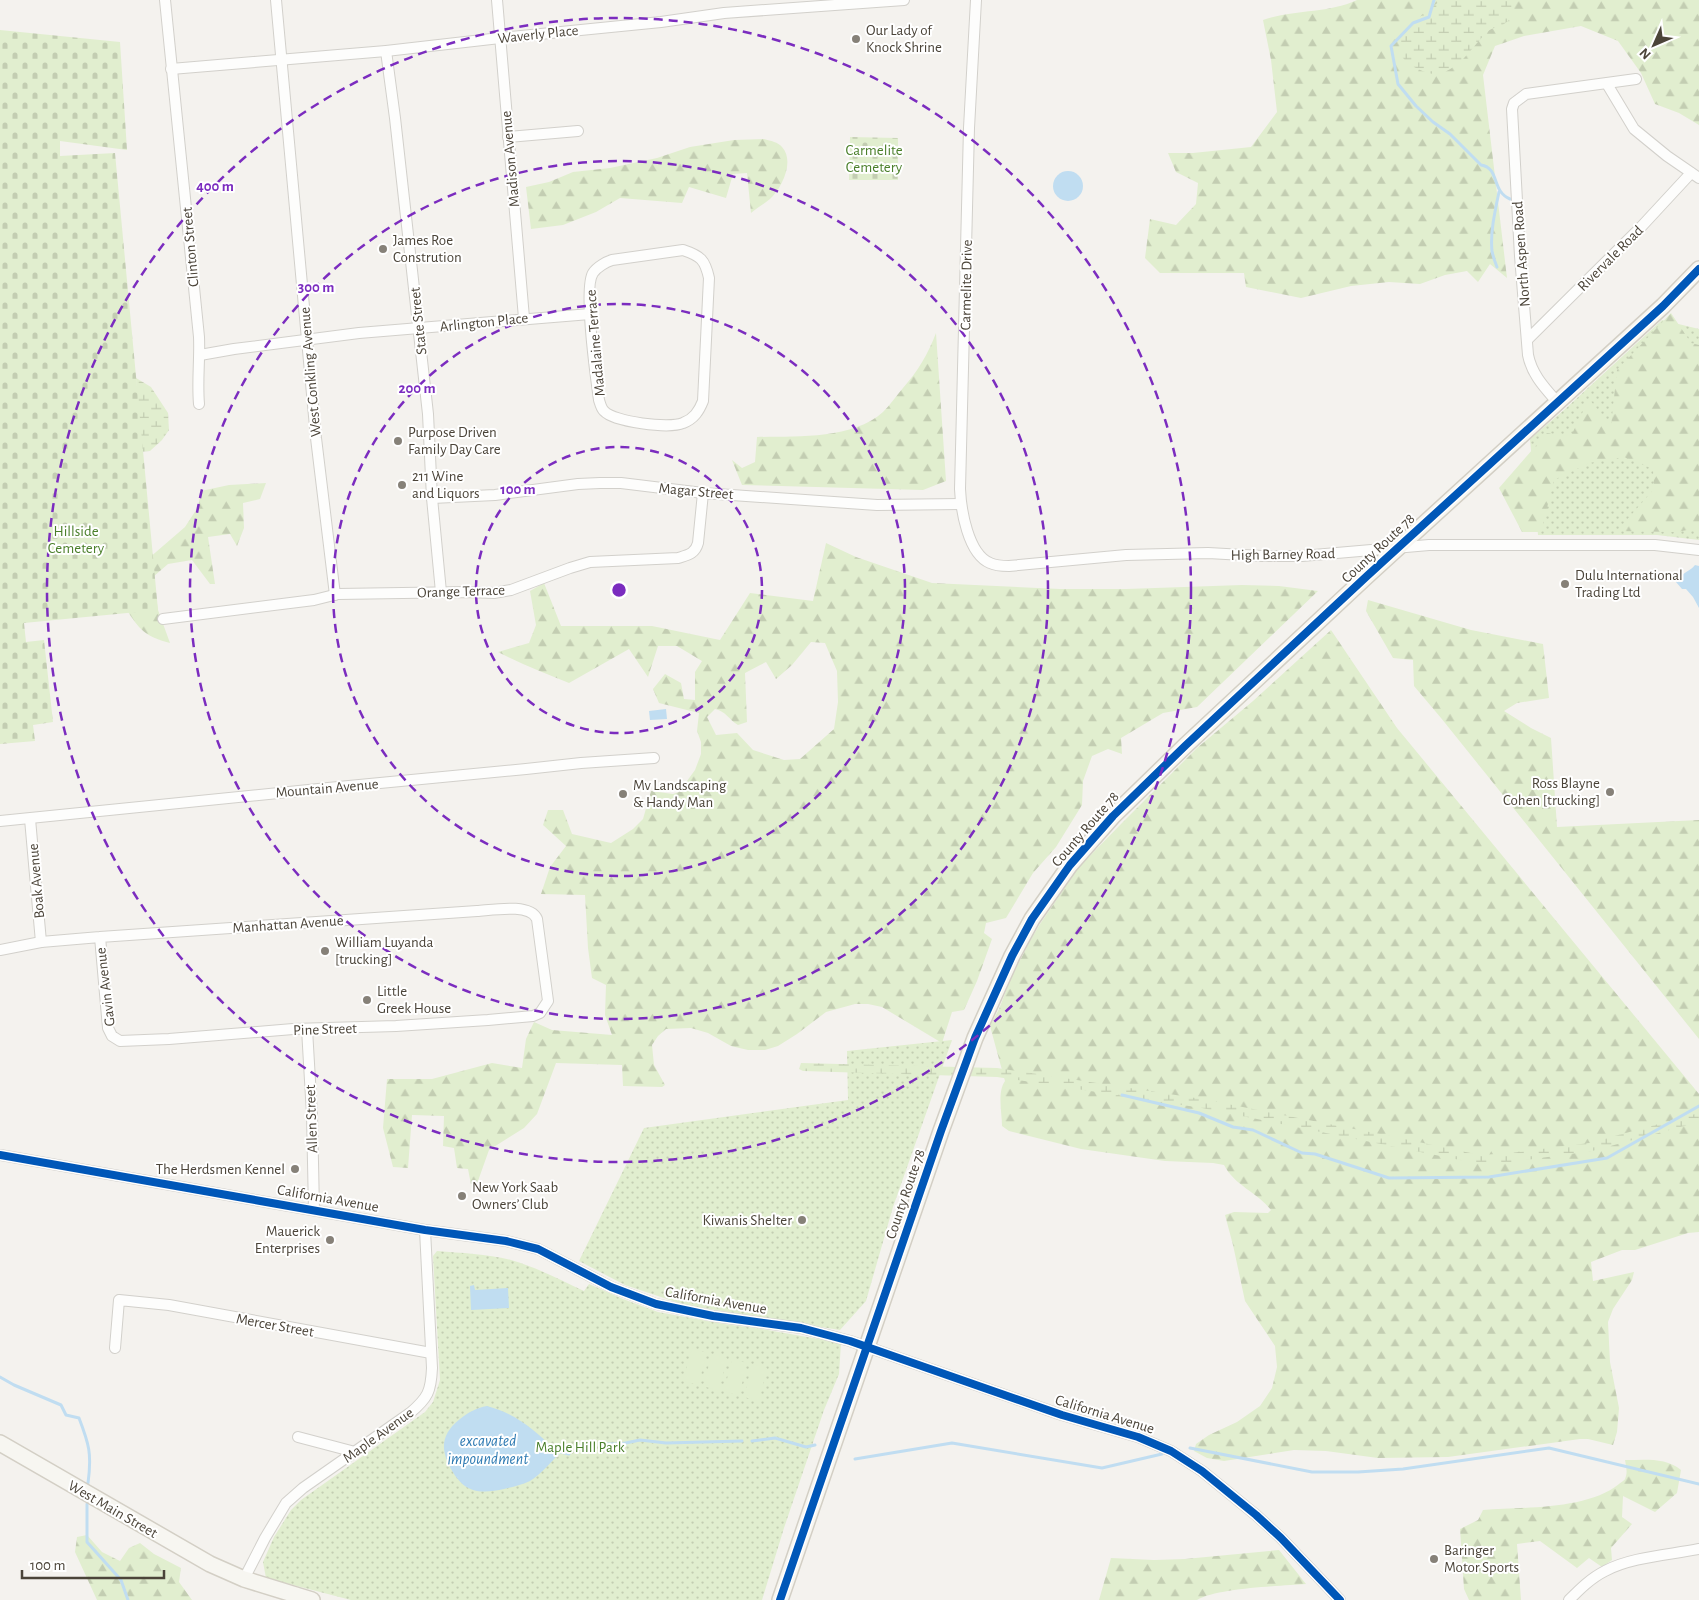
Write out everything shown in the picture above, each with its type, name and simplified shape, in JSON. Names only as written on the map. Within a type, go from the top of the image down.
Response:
[{"type":"street","name":"Clinton Street","points":[[165,0],[200,355],[199,404]]},
{"type":"street","name":"West Conkling Avenue","points":[[276,0],[316,438],[335,595]]},
{"type":"street","name":"Madison Avenue","points":[[496,0],[524,318]]},
{"type":"street","name":"Waverly Place","points":[[171,69],[386,51],[661,22],[724,13],[904,0]]},
{"type":"street","name":"Carmelite Drive","points":[[976,0],[969,128],[961,504],[963,517],[974,548],[987,562]]},
{"type":"street","name":"State Street","points":[[386,51],[428,414],[432,498],[440,592]]},
{"type":"street","points":[[1636,79],[1607,84],[1634,129],[1695,176]]},
{"type":"street","name":"North Aspen Road","points":[[1558,403],[1534,374],[1528,355],[1520,256],[1512,109],[1514,103],[1519,98],[1535,92],[1607,84]]},
{"type":"street","points":[[508,137],[578,132]]},
{"type":"street","name":"Rivervale Road","points":[[1527,340],[1695,176]]},
{"type":"street","name":"Madalaine Terrace","points":[[683,250],[694,253],[702,258],[710,278],[703,401],[694,417],[683,423],[666,425],[622,420],[604,411],[599,400],[590,314],[590,282],[593,273],[606,262],[683,250]]},
{"type":"street","name":"County Route 78","points":[[780,1600],[975,1038],[1008,964],[1032,919],[1070,865],[1113,816],[1186,745],[1397,548],[1664,306],[1699,269]]},
{"type":"street","name":"Arlington Place","points":[[200,355],[307,338],[524,318],[590,314]]},
{"type":"street","name":"Magar Street","points":[[432,498],[495,495],[578,484],[621,483],[703,493],[877,505],[961,504]]},
{"type":"street","name":"Orange Terrace","points":[[163,619],[314,600],[335,595],[440,592],[494,593],[511,590],[590,562],[678,558],[690,555],[698,543],[703,493]]},
{"type":"street","name":"High Barney Road","points":[[987,562],[1000,566],[1009,566],[1126,555],[1302,556],[1429,545],[1655,545],[1699,550]]},
{"type":"street","name":"Mountain Avenue","points":[[0,822],[581,763],[654,758]]},
{"type":"street","name":"Boak Avenue","points":[[30,819],[41,942]]},
{"type":"street","name":"Manhattan Avenue","points":[[0,950],[41,942],[100,937],[521,909],[534,912],[540,934],[548,1001],[540,1013]]},
{"type":"street","name":"Gavin Avenue","points":[[100,937],[104,997],[108,1028],[112,1036]]},
{"type":"street","name":"Pine Street","points":[[112,1036],[120,1041],[169,1040],[307,1029],[488,1020],[533,1016],[540,1013]]},
{"type":"street","name":"Allen Street","points":[[307,1029],[312,1116],[314,1210]]},
{"type":"street","name":"California Avenue","points":[[0,1155],[425,1230],[506,1241],[538,1249],[611,1287],[665,1306],[713,1316],[801,1328],[834,1336],[1062,1415],[1138,1437],[1171,1451],[1209,1476],[1256,1515],[1281,1538],[1340,1600]]},
{"type":"street","name":"Maple Avenue","points":[[244,1579],[286,1503],[421,1404],[427,1397],[431,1384],[431,1353],[425,1230]]},
{"type":"street","name":"Mercer Street","points":[[115,1348],[119,1300],[169,1305],[431,1353]]},
{"type":"street","points":[[298,1437],[355,1452]]},
{"type":"street","name":"West Main Street","points":[[0,1443],[210,1564],[244,1579],[312,1600]]},
{"type":"street","points":[[1569,1600],[1586,1583],[1613,1567],[1699,1549]]},
{"type":"green space","points":[[1357,0],[1699,0],[1699,125],[1679,113],[1655,104],[1641,73],[1618,41],[1581,26],[1524,36],[1495,46],[1483,75],[1507,278],[1490,264],[1478,282],[1467,271],[1445,275],[1420,284],[1389,282],[1351,286],[1301,298],[1246,287],[1244,273],[1160,273],[1145,258],[1150,219],[1176,225],[1196,204],[1198,183],[1176,172],[1168,153],[1193,153],[1251,147],[1277,112],[1271,60],[1263,20],[1287,14],[1322,10]]},
{"type":"green space","points":[[1441,0],[1513,0],[1514,12],[1506,23],[1487,32],[1455,66],[1442,73],[1432,74],[1416,68],[1405,59],[1400,50],[1401,41],[1414,23]]},
{"type":"green space","name":"Hillside Cemetery","points":[[0,30],[120,42],[127,150],[60,141],[60,156],[115,153],[158,610],[24,623],[26,642],[44,640],[53,722],[33,725],[35,741],[0,744]]},
{"type":"green space","name":"Carmelite Cemetery","points":[[850,137],[898,138],[898,180],[849,180]]},
{"type":"green space","points":[[764,139],[782,147],[786,153],[787,167],[779,188],[770,199],[751,213],[747,173],[733,174],[726,198],[689,187],[682,203],[620,198],[596,212],[563,225],[531,229],[526,187],[549,182],[573,172],[610,168],[657,158],[690,147],[734,140]]},
{"type":"green space","points":[[1671,313],[1691,343],[1699,345],[1699,530],[1677,532],[1617,531],[1654,489],[1653,469],[1624,457],[1589,463],[1554,480],[1541,532],[1522,532],[1499,488],[1547,433],[1571,436],[1589,399],[1611,426],[1617,370]]},
{"type":"green space","points":[[1662,320],[1699,329],[1699,540],[1657,535],[1538,535],[1530,439]]},
{"type":"green space","points":[[936,333],[946,481],[923,490],[742,485],[732,460],[742,468],[755,462],[757,437],[823,435],[840,432],[856,428],[883,412],[918,369]]},
{"type":"green space","points":[[136,378],[151,387],[168,413],[169,430],[162,440],[150,451],[140,452]]},
{"type":"green space","points":[[266,483],[260,499],[243,503],[244,528],[237,546],[230,534],[208,537],[215,584],[210,584],[192,560],[168,564],[153,577],[158,610],[170,643],[148,635],[135,622],[126,609],[134,571],[185,527],[198,507],[201,491],[229,485]]},
{"type":"green space","points":[[826,543],[856,557],[932,583],[1060,589],[1242,585],[1279,586],[1318,591],[1197,707],[1163,713],[1121,738],[1122,754],[1108,749],[1092,756],[1083,781],[1082,805],[1056,847],[1033,873],[1006,918],[986,923],[984,933],[992,939],[977,981],[964,1010],[952,1012],[942,1043],[882,1007],[868,1004],[855,1004],[826,1012],[778,1046],[765,1050],[748,1050],[731,1046],[708,1033],[691,1028],[666,1029],[652,1045],[654,1065],[665,1085],[662,1087],[623,1086],[622,1065],[556,1063],[537,1114],[524,1128],[489,1150],[473,1195],[468,1169],[457,1168],[454,1148],[443,1146],[444,1116],[412,1115],[408,1168],[393,1167],[383,1128],[387,1079],[432,1079],[492,1063],[522,1068],[526,1039],[534,1022],[552,1030],[612,1035],[605,1015],[606,985],[592,978],[585,895],[541,894],[550,867],[566,846],[543,825],[548,810],[563,810],[572,834],[611,843],[633,829],[643,819],[651,791],[673,794],[679,792],[695,770],[701,754],[701,742],[697,731],[699,713],[659,703],[653,689],[665,674],[681,683],[684,699],[695,700],[695,672],[702,661],[677,646],[658,646],[648,677],[629,649],[569,683],[498,652],[529,643],[536,625],[530,591],[544,583],[561,626],[652,626],[720,640],[750,593],[813,601]],"holes":[[[811,642],[825,643],[837,671],[838,702],[834,729],[800,759],[784,760],[753,750],[737,733],[716,735],[707,717],[715,709],[722,712],[738,725],[747,722],[745,673],[766,662],[776,679],[792,665]]]},
{"type":"green space","points":[[1368,600],[1471,630],[1543,644],[1549,698],[1517,703],[1504,711],[1551,738],[1557,827],[1699,820],[1699,1039],[1414,686],[1413,660],[1393,658],[1366,611]]},
{"type":"green space","points":[[1331,630],[1397,728],[1699,1094],[1699,1232],[1688,1233],[1635,1250],[1622,1250],[1591,1262],[1593,1281],[1634,1272],[1632,1280],[1613,1309],[1608,1322],[1610,1362],[1619,1408],[1617,1432],[1613,1445],[1580,1439],[1448,1457],[1378,1458],[1326,1451],[1294,1450],[1224,1461],[1207,1458],[1194,1451],[1196,1444],[1209,1435],[1237,1422],[1260,1406],[1272,1388],[1277,1367],[1275,1346],[1245,1301],[1225,1215],[1234,1212],[1268,1213],[1271,1210],[1240,1184],[1224,1165],[1165,1161],[1081,1149],[1009,1131],[1002,1126],[1001,1091],[1005,1081],[990,1026],[1011,978],[1040,924],[1079,867],[1121,824],[1197,748],[1253,701]]},
{"type":"green space","points":[[952,1040],[893,1207],[866,1301],[840,1330],[685,1305],[625,1285],[579,1261],[644,1128],[848,1100],[847,1051]]},
{"type":"green space","points":[[801,1063],[997,1068],[1202,1099],[1480,1155],[1589,1143],[1699,1113],[1699,1122],[1592,1151],[1512,1162],[1480,1164],[1202,1108],[997,1077],[803,1071],[799,1069]]},
{"type":"green space","name":"Maple Hill Park","points":[[437,1251],[484,1255],[511,1260],[539,1270],[584,1291],[589,1284],[658,1312],[841,1343],[839,1374],[824,1410],[762,1600],[351,1600],[266,1578],[263,1562],[274,1537],[291,1510],[301,1500],[425,1412],[433,1402],[440,1380],[433,1256]]},
{"type":"green space","points":[[692,1348],[707,1353],[698,1385],[683,1381]]},
{"type":"green space","points":[[712,1354],[727,1358],[719,1391],[703,1386]]},
{"type":"green space","points":[[732,1359],[747,1363],[739,1396],[724,1391]]},
{"type":"green space","points":[[752,1364],[767,1368],[759,1401],[744,1397]]},
{"type":"green space","points":[[1625,1460],[1662,1461],[1681,1470],[1677,1493],[1655,1512],[1623,1496],[1622,1517],[1632,1524],[1611,1548],[1612,1560],[1602,1567],[1589,1558],[1577,1568],[1540,1541],[1517,1544],[1521,1600],[1469,1600],[1464,1589],[1460,1529],[1478,1520],[1483,1510],[1554,1506],[1590,1499],[1606,1492],[1625,1479],[1627,1472]]},
{"type":"green space","points":[[87,1535],[102,1552],[120,1561],[129,1548],[140,1543],[154,1554],[181,1568],[179,1582],[192,1600],[97,1600],[75,1552],[77,1537]]},
{"type":"green space","points":[[1279,1550],[1306,1584],[1233,1590],[1197,1600],[1099,1600],[1111,1558],[1185,1559]]},
{"type":"water","points":[[1068,171],[1079,175],[1083,186],[1079,197],[1068,201],[1057,197],[1053,186],[1057,175]]},
{"type":"water","points":[[1695,565],[1699,566],[1699,608],[1686,589],[1682,589],[1676,582]]},
{"type":"water","points":[[666,709],[667,719],[650,720],[649,711]]},
{"type":"water","points":[[474,1285],[475,1290],[508,1288],[509,1308],[471,1310],[470,1286]]},
{"type":"water","name":"excavated impoundment","points":[[487,1406],[517,1419],[557,1451],[561,1452],[538,1475],[524,1484],[488,1491],[469,1489],[458,1479],[447,1462],[444,1442],[449,1430],[460,1419],[466,1414]]},
{"type":"waterway","points":[[1434,0],[1429,17],[1413,23],[1391,46],[1398,84],[1416,106],[1433,122],[1450,134],[1481,165],[1491,170],[1500,191],[1510,199]]},
{"type":"waterway","points":[[1497,267],[1493,257],[1492,237],[1499,192]]},
{"type":"waterway","points":[[1122,1095],[1199,1113],[1233,1127],[1253,1130],[1302,1153],[1315,1154],[1389,1178],[1489,1177],[1607,1158],[1699,1106]]},
{"type":"waterway","points":[[0,1377],[61,1405],[66,1415],[79,1418],[89,1449],[88,1483]]},
{"type":"waterway","points":[[752,1441],[775,1438],[806,1447],[815,1445]]},
{"type":"waterway","points":[[607,1444],[621,1444],[640,1440],[666,1443],[742,1441]]},
{"type":"waterway","points":[[855,1459],[952,1443],[1102,1468],[1162,1454]]},
{"type":"waterway","points":[[1190,1448],[1312,1472],[1358,1472],[1403,1469],[1549,1448],[1699,1484]]},
{"type":"waterway","points":[[561,1452],[569,1454]]},
{"type":"waterway","points":[[87,1504],[87,1542],[121,1580],[128,1600]]},
{"type":"cycle path","points":[[780,1600],[941,1131],[975,1038],[1012,956],[1032,919],[1070,865],[1113,816],[1367,576],[1663,306],[1699,269]]},
{"type":"cycle path","points":[[0,1155],[425,1230],[506,1241],[538,1249],[611,1287],[656,1304],[713,1316],[801,1328],[850,1341],[1062,1415],[1138,1437],[1171,1451],[1202,1471],[1256,1515],[1281,1538],[1340,1600]]},
{"type":"place","name":"Our Lady of Knock Shrine","points":[[856,39]]},
{"type":"place","name":"James Roe Constrution","points":[[383,249]]},
{"type":"place","name":"Purpose Driven Family Day Care","points":[[398,441]]},
{"type":"place","name":"211 Wine and Liquors","points":[[402,485]]},
{"type":"place","name":"Dulu International Trading Ltd","points":[[1565,584]]},
{"type":"place","name":"Ross Blayne Cohen [trucking]","points":[[1610,792]]},
{"type":"place","name":"Mv Landscaping & Handy Man","points":[[623,794]]},
{"type":"place","name":"William Luyanda [trucking]","points":[[325,951]]},
{"type":"place","name":"Little Greek House","points":[[367,1000]]},
{"type":"place","name":"The Herdsmen Kennel","points":[[295,1169]]},
{"type":"place","name":"New York Saab Owners’ Club","points":[[462,1196]]},
{"type":"place","name":"Kiwanis Shelter","points":[[802,1220]]},
{"type":"place","name":"Mauerick Enterprises","points":[[330,1240]]},
{"type":"place","name":"Baringer Motor Sports","points":[[1434,1559]]}]
